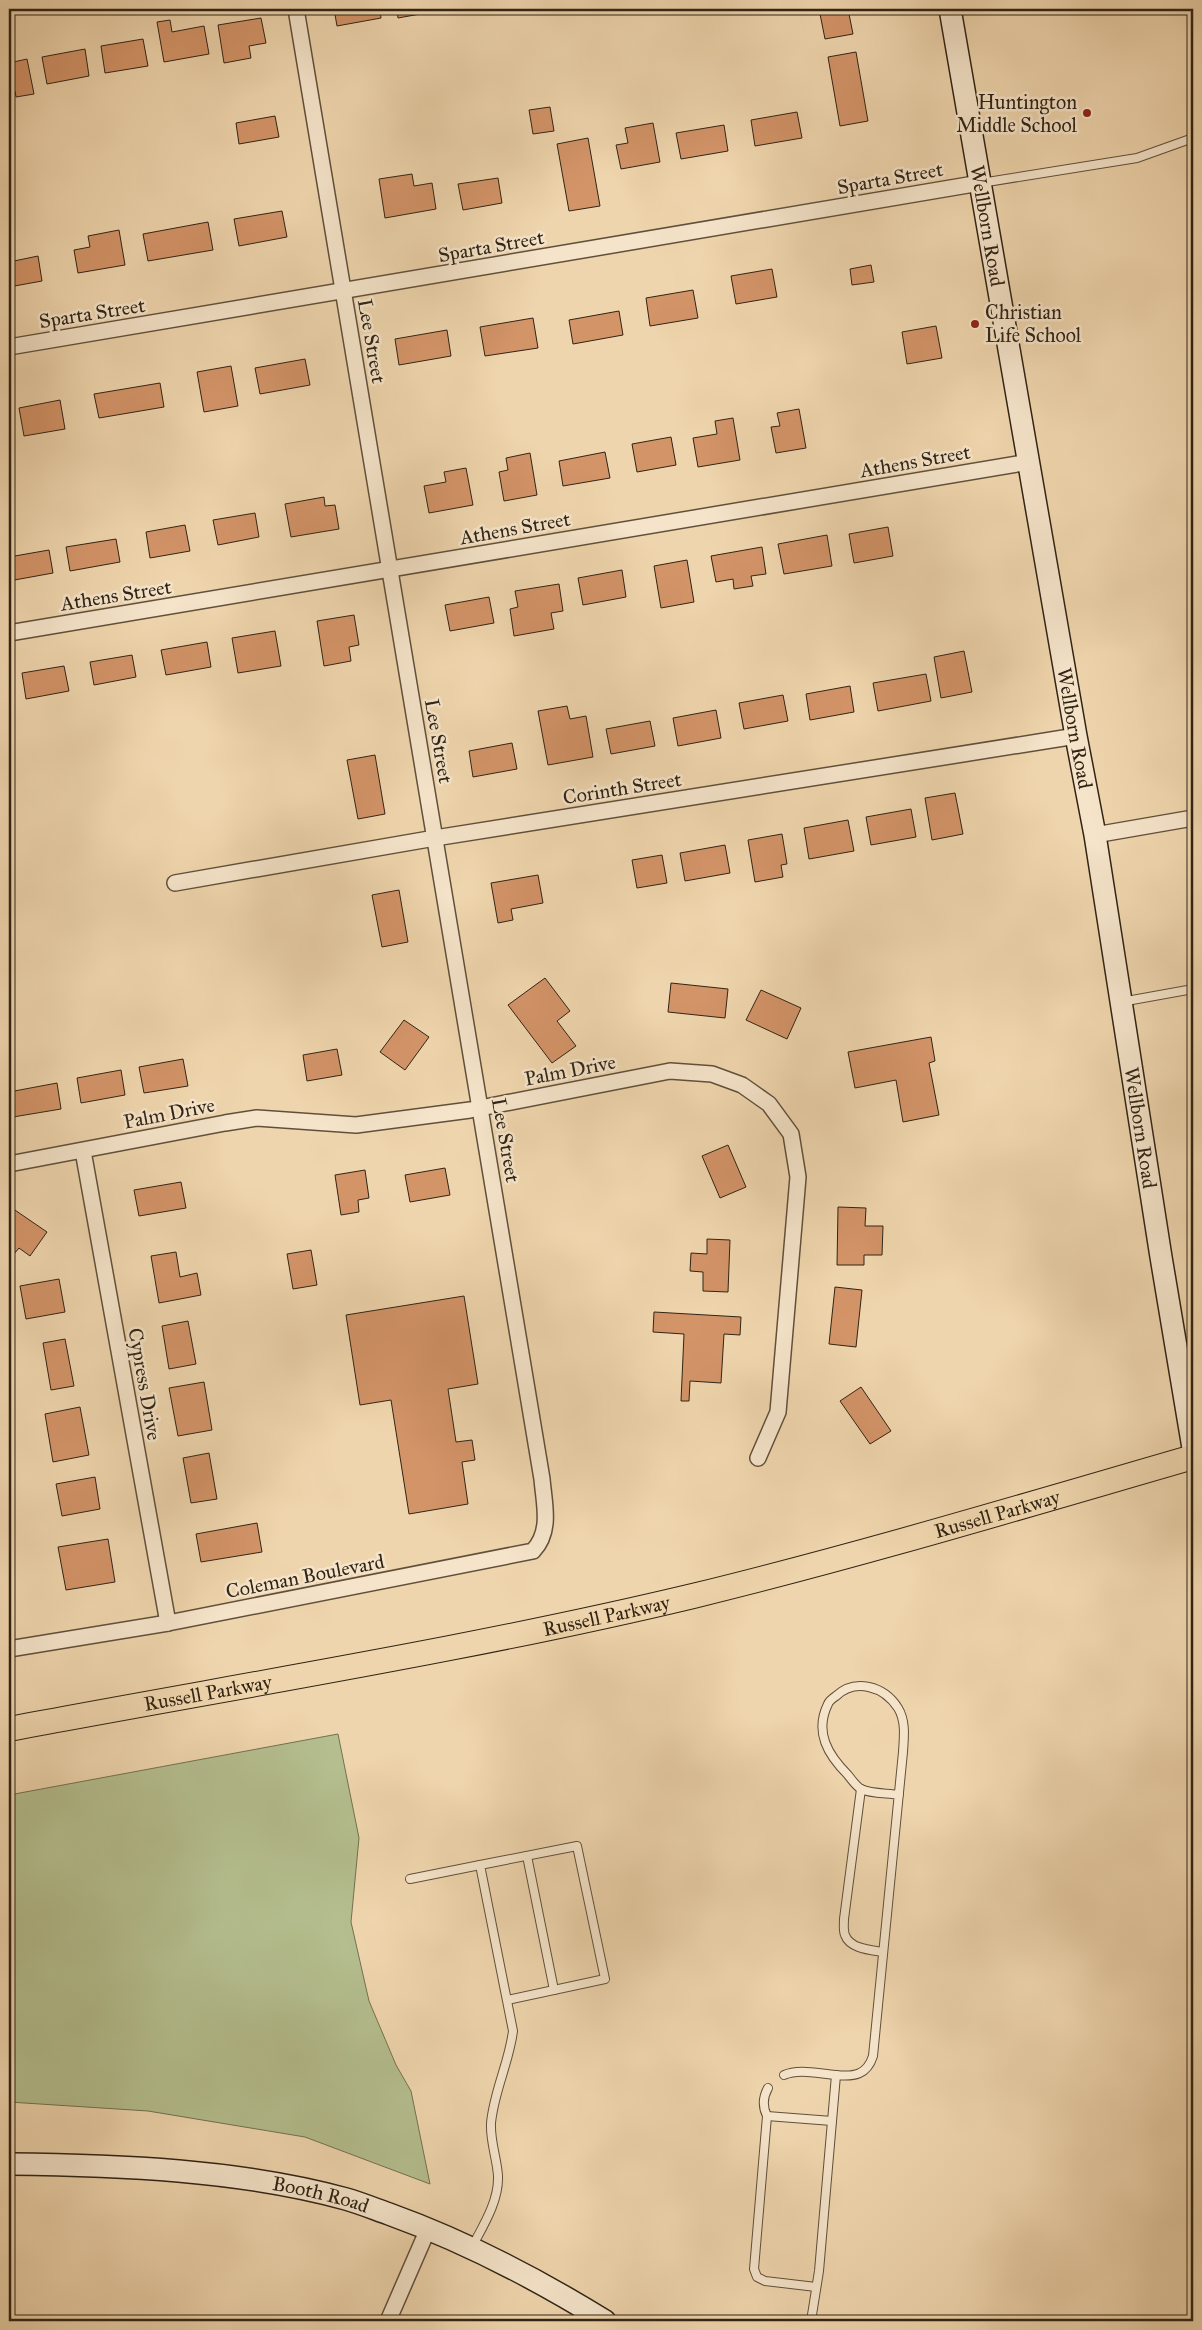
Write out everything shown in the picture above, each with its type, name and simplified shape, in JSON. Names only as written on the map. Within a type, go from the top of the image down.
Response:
[{"type":"main road","name":"Russell Parkway","points":[[9,1728],[471,1644],[692,1596],[906,1540],[1193,1457]]},
{"type":"street","name":"Lee Street","points":[[296,9],[542,1479]]},
{"type":"street","name":"Wellborn Road","points":[[950,9],[1076,736],[1095,835],[1193,1448]]},
{"type":"street","name":"Sparta Street","points":[[9,347],[980,183]]},
{"type":"street","name":"Athens Street","points":[[9,633],[1029,462]]},
{"type":"street","name":"Corinth Street","points":[[175,883],[435,838],[1076,736]]},
{"type":"street","points":[[1095,835],[1193,818]]},
{"type":"street","name":"Palm Drive","points":[[9,1164],[257,1118],[356,1126],[480,1108],[670,1071],[712,1074],[742,1085],[769,1104],[791,1134],[798,1178],[778,1412],[758,1458]]},
{"type":"street","name":"Cypress Drive","points":[[82,1151],[168,1623]]},
{"type":"street","name":"Coleman Boulevard","points":[[9,1649],[168,1623],[534,1551],[542,1542],[546,1525],[542,1479]]},
{"type":"street","name":"Booth Road","points":[[9,2164],[97,2165],[259,2180],[347,2199],[428,2228],[605,2321]]},
{"type":"street","points":[[388,2321],[428,2228]]},
{"type":"lane","points":[[980,183],[1137,158],[1193,138]]},
{"type":"lane","points":[[1121,1002],[1193,989]]},
{"type":"lane","points":[[784,2075],[790,2072],[802,2072],[851,2077],[862,2074],[870,2066],[873,2056],[899,1795],[904,1722],[898,1707],[886,1695],[870,1686],[852,1686],[828,1702],[823,1720],[823,1736],[828,1753],[861,1789],[899,1795]]},
{"type":"lane","points":[[861,1789],[844,1918],[845,1935],[852,1944],[862,1949],[883,1952]]},
{"type":"lane","points":[[410,1878],[578,1846],[605,1980],[507,2000]]},
{"type":"lane","points":[[527,1856],[554,1990]]},
{"type":"lane","points":[[471,2249],[494,2200],[498,2178],[491,2125],[499,2081],[510,2052],[513,2031],[480,1865]]},
{"type":"lane","points":[[811,2321],[816,2287],[836,2075]]},
{"type":"lane","points":[[768,2088],[764,2096],[764,2110],[767,2116],[754,2269],[757,2277],[765,2281],[816,2287]]},
{"type":"lane","points":[[767,2116],[832,2121]]},
{"type":"green space","points":[[338,1734],[359,1838],[351,1922],[369,2001],[396,2065],[411,2091],[430,2184],[305,2137],[148,2111],[9,2102],[9,1795]]},
{"type":"building","points":[[334,9],[380,9],[381,18],[337,26]]},
{"type":"building","points":[[397,9],[448,9],[398,18]]},
{"type":"building","points":[[819,9],[848,9],[853,34],[825,39]]},
{"type":"building","points":[[261,18],[266,43],[249,46],[251,58],[224,63],[218,25]]},
{"type":"building","points":[[170,20],[172,32],[204,26],[209,54],[164,62],[157,22]]},
{"type":"building","points":[[143,39],[148,66],[105,73],[101,46]]},
{"type":"building","points":[[85,49],[89,76],[47,84],[42,57]]},
{"type":"building","points":[[856,52],[868,121],[840,126],[828,57]]},
{"type":"building","points":[[27,59],[34,94],[16,97],[15,91],[9,92],[9,63]]},
{"type":"building","points":[[550,107],[554,131],[533,134],[529,110]]},
{"type":"building","points":[[797,112],[802,138],[755,146],[751,120]]},
{"type":"building","points":[[275,116],[279,137],[239,144],[236,123]]},
{"type":"building","points":[[653,123],[660,162],[621,169],[616,145],[628,143],[625,128]]},
{"type":"building","points":[[724,125],[728,151],[681,159],[676,133]]},
{"type":"building","points":[[588,138],[600,206],[569,211],[557,144]]},
{"type":"building","points":[[412,174],[414,186],[432,183],[436,209],[385,218],[379,179]]},
{"type":"building","points":[[498,178],[502,203],[463,210],[458,184]]},
{"type":"building","points":[[282,211],[287,237],[239,246],[234,219]]},
{"type":"building","points":[[208,222],[213,250],[148,261],[143,234]]},
{"type":"building","points":[[119,230],[125,265],[78,273],[74,250],[90,247],[88,236]]},
{"type":"building","points":[[38,256],[42,281],[9,287],[9,262]]},
{"type":"building","points":[[871,265],[874,282],[852,285],[850,269]]},
{"type":"building","points":[[772,269],[777,297],[736,304],[731,276]]},
{"type":"building","points":[[693,290],[698,318],[650,326],[646,298]]},
{"type":"building","points":[[619,311],[623,335],[573,344],[569,320]]},
{"type":"building","points":[[533,318],[538,348],[485,356],[480,327]]},
{"type":"building","points":[[936,326],[942,358],[907,364],[902,332]]},
{"type":"building","points":[[447,330],[451,356],[399,365],[395,339]]},
{"type":"building","points":[[305,359],[310,385],[260,394],[255,368]]},
{"type":"building","points":[[231,366],[238,406],[204,412],[197,372]]},
{"type":"building","points":[[160,383],[164,407],[99,418],[94,394]]},
{"type":"building","points":[[60,400],[65,429],[24,436],[19,408]]},
{"type":"building","points":[[799,409],[806,448],[776,453],[771,427],[780,426],[777,413]]},
{"type":"building","points":[[733,418],[740,460],[698,467],[693,438],[717,434],[715,421]]},
{"type":"building","points":[[671,437],[676,465],[637,472],[632,444]]},
{"type":"building","points":[[605,452],[610,478],[563,486],[559,461]]},
{"type":"building","points":[[530,453],[537,495],[504,501],[499,472],[508,470],[506,458]]},
{"type":"building","points":[[466,468],[473,505],[429,513],[424,486],[446,482],[444,472]]},
{"type":"building","points":[[324,497],[325,506],[335,505],[339,529],[291,537],[285,504]]},
{"type":"building","points":[[255,513],[259,537],[218,545],[213,520]]},
{"type":"building","points":[[185,525],[190,551],[150,558],[146,532]]},
{"type":"building","points":[[888,527],[893,556],[854,563],[849,534]]},
{"type":"building","points":[[827,535],[832,566],[784,574],[778,544]]},
{"type":"building","points":[[116,539],[120,562],[70,571],[66,547]]},
{"type":"building","points":[[762,547],[766,574],[751,576],[753,586],[734,589],[733,579],[716,582],[711,556]]},
{"type":"building","points":[[49,550],[53,573],[9,581],[9,557]]},
{"type":"building","points":[[687,560],[694,602],[661,608],[654,566]]},
{"type":"building","points":[[622,570],[626,597],[583,605],[578,578]]},
{"type":"building","points":[[559,584],[563,611],[551,613],[554,629],[514,636],[510,609],[518,607],[515,591]]},
{"type":"building","points":[[489,597],[494,623],[450,631],[445,605]]},
{"type":"building","points":[[354,615],[359,645],[349,647],[351,661],[324,666],[317,621]]},
{"type":"building","points":[[275,631],[281,666],[238,673],[232,638]]},
{"type":"building","points":[[207,642],[211,667],[166,675],[161,650]]},
{"type":"building","points":[[964,651],[972,692],[941,698],[934,657]]},
{"type":"building","points":[[132,655],[136,677],[94,685],[90,662]]},
{"type":"building","points":[[64,666],[69,691],[26,699],[22,673]]},
{"type":"building","points":[[926,674],[931,701],[878,711],[873,683]]},
{"type":"building","points":[[850,686],[854,712],[810,720],[806,694]]},
{"type":"building","points":[[783,695],[788,721],[744,729],[739,703]]},
{"type":"building","points":[[567,706],[570,719],[586,716],[593,757],[548,765],[538,711]]},
{"type":"building","points":[[716,710],[721,738],[678,746],[673,718]]},
{"type":"building","points":[[650,721],[655,746],[611,754],[606,729]]},
{"type":"building","points":[[512,743],[517,769],[473,777],[469,751]]},
{"type":"building","points":[[375,755],[385,814],[358,819],[347,760]]},
{"type":"building","points":[[955,793],[963,834],[932,840],[925,798]]},
{"type":"building","points":[[911,809],[916,837],[871,845],[866,817]]},
{"type":"building","points":[[848,820],[854,851],[809,859],[804,828]]},
{"type":"building","points":[[782,834],[787,864],[781,865],[783,877],[755,882],[748,840]]},
{"type":"building","points":[[725,845],[730,873],[685,881],[680,853]]},
{"type":"building","points":[[662,855],[667,883],[637,888],[632,860]]},
{"type":"building","points":[[538,875],[543,903],[511,909],[513,920],[498,923],[491,883]]},
{"type":"building","points":[[399,890],[408,942],[382,947],[372,895]]},
{"type":"building","points":[[545,978],[570,1011],[557,1021],[576,1046],[552,1063],[508,1005]]},
{"type":"building","points":[[671,983],[728,989],[725,1018],[668,1012]]},
{"type":"building","points":[[761,990],[801,1008],[787,1039],[746,1020]]},
{"type":"building","points":[[404,1020],[429,1037],[405,1070],[380,1052]]},
{"type":"building","points":[[931,1037],[935,1061],[929,1063],[939,1115],[903,1122],[896,1080],[855,1088],[848,1052]]},
{"type":"building","points":[[337,1049],[342,1075],[307,1081],[303,1055]]},
{"type":"building","points":[[183,1059],[188,1086],[144,1093],[139,1067]]},
{"type":"building","points":[[121,1070],[125,1095],[81,1103],[77,1078]]},
{"type":"building","points":[[57,1083],[61,1109],[13,1117],[9,1092]]},
{"type":"building","points":[[728,1145],[746,1187],[720,1198],[702,1156]]},
{"type":"building","points":[[445,1168],[450,1195],[410,1202],[405,1175]]},
{"type":"building","points":[[365,1170],[369,1198],[358,1200],[359,1212],[341,1215],[335,1175]]},
{"type":"building","points":[[181,1182],[186,1208],[139,1216],[134,1190]]},
{"type":"building","points":[[9,1206],[47,1232],[30,1256],[19,1248],[14,1254],[9,1250]]},
{"type":"building","points":[[838,1207],[866,1208],[865,1226],[883,1226],[882,1255],[864,1255],[864,1265],[837,1265]]},
{"type":"building","points":[[707,1239],[730,1240],[728,1292],[703,1291],[703,1272],[690,1271],[691,1253],[707,1254]]},
{"type":"building","points":[[311,1250],[317,1285],[293,1289],[287,1254]]},
{"type":"building","points":[[176,1252],[180,1277],[197,1273],[201,1295],[159,1303],[151,1256]]},
{"type":"building","points":[[59,1279],[65,1312],[26,1319],[20,1286]]},
{"type":"building","points":[[835,1287],[862,1290],[856,1347],[829,1344]]},
{"type":"building","points":[[464,1296],[478,1384],[448,1389],[456,1442],[472,1440],[475,1460],[462,1462],[468,1504],[409,1514],[391,1400],[360,1405],[346,1315]]},
{"type":"building","points":[[654,1312],[741,1317],[740,1335],[724,1334],[721,1383],[690,1381],[689,1401],[681,1401],[684,1334],[653,1332]]},
{"type":"building","points":[[188,1321],[196,1364],[169,1369],[162,1326]]},
{"type":"building","points":[[65,1339],[74,1386],[51,1390],[43,1343]]},
{"type":"building","points":[[204,1382],[212,1430],[178,1436],[169,1388]]},
{"type":"building","points":[[861,1387],[891,1431],[870,1444],[840,1401]]},
{"type":"building","points":[[80,1407],[89,1455],[53,1462],[45,1414]]},
{"type":"building","points":[[209,1453],[217,1499],[191,1503],[183,1458]]},
{"type":"building","points":[[95,1477],[100,1509],[62,1516],[56,1484]]},
{"type":"building","points":[[257,1523],[262,1552],[201,1562],[196,1534]]},
{"type":"building","points":[[108,1539],[115,1582],[66,1590],[58,1547]]},
{"type":"place","name":"Huntington Middle School","points":[[1087,113]]},
{"type":"place","name":"Christian Life School","points":[[975,324]]}]
